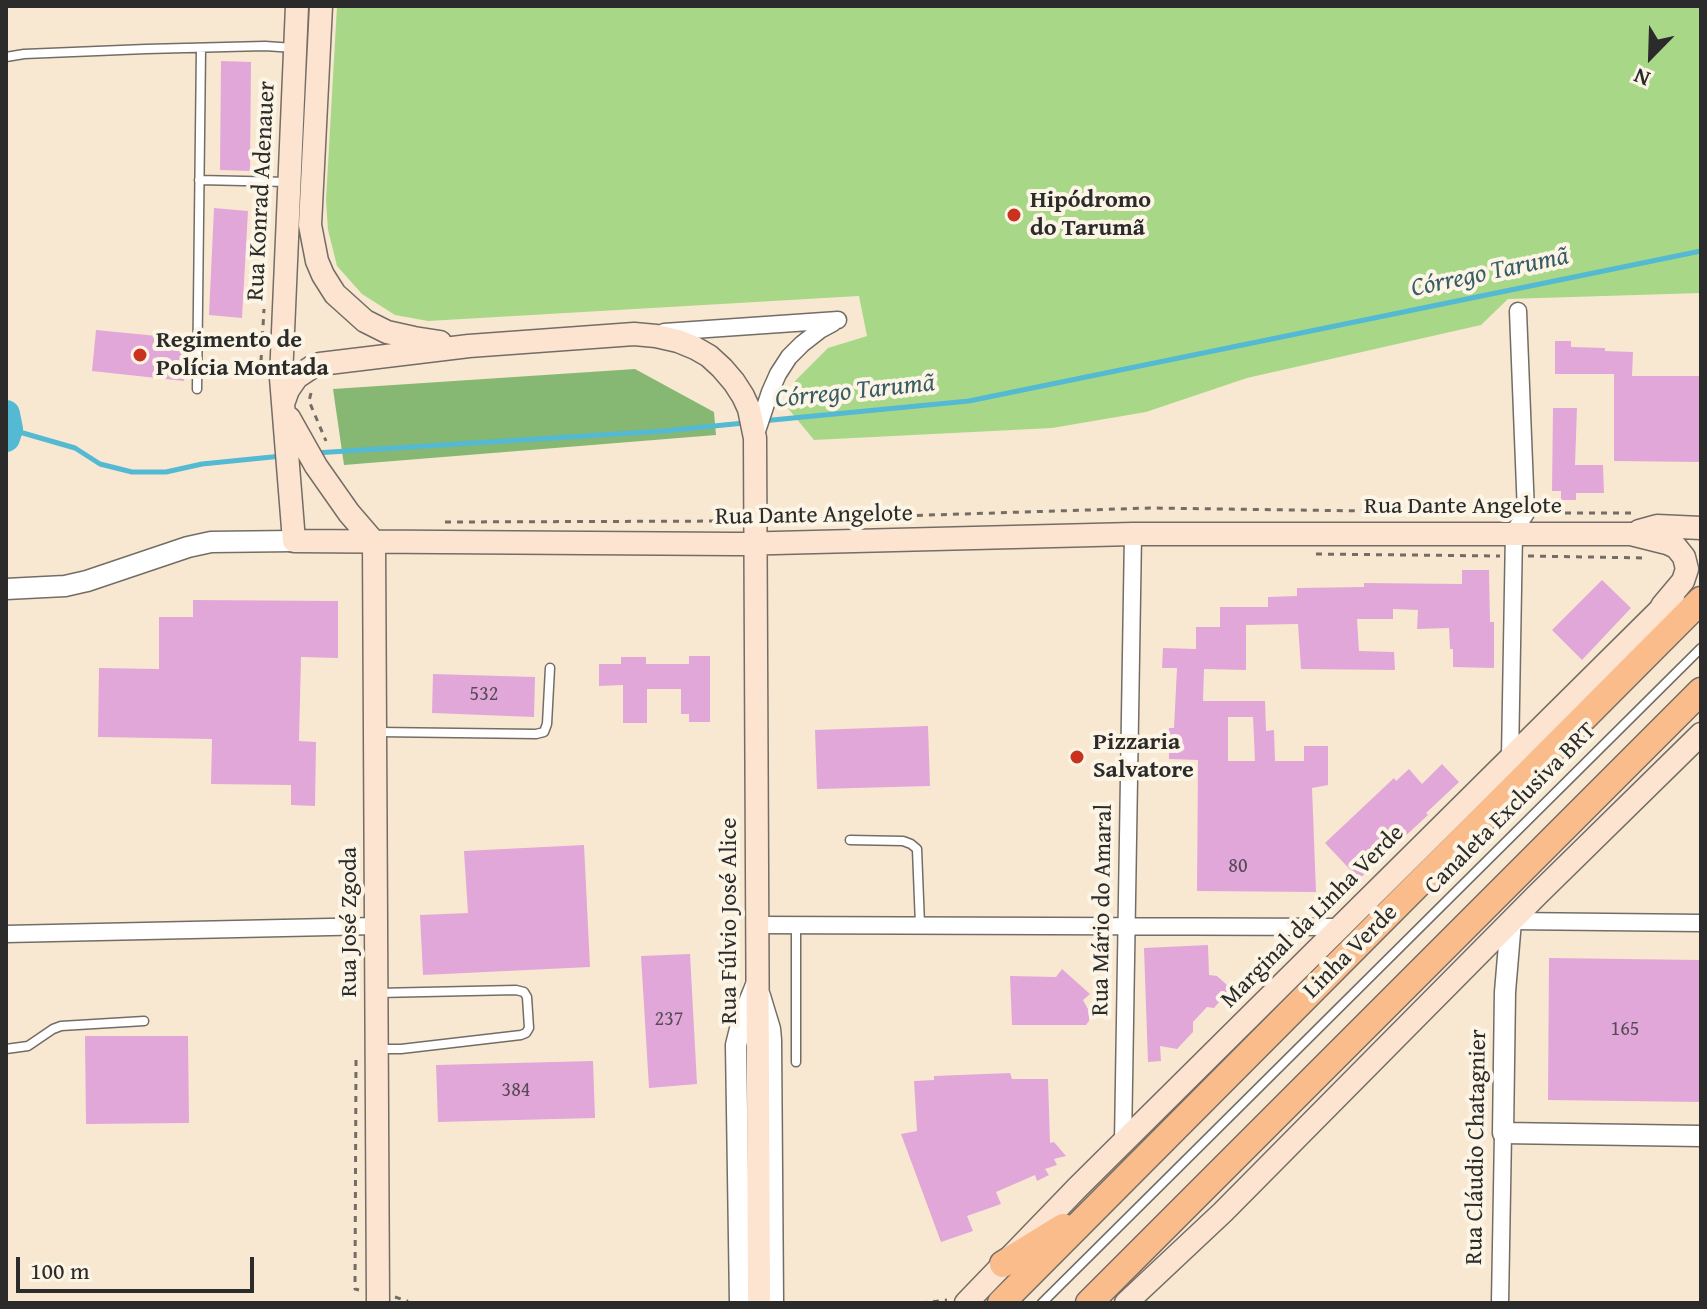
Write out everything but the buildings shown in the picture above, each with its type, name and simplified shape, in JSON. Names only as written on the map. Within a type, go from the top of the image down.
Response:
[{"type":"highway","name":"Linha Verde","points":[[1001,1303],[1701,600]]},
{"type":"highway","points":[[1089,1303],[1701,691]]},
{"type":"highway","points":[[1003,1264],[1100,1205]]},
{"type":"main road","name":"Rua Konrad Adenauer","points":[[297,6],[281,354],[284,405],[294,438],[374,542]]},
{"type":"main road","name":"Rua Konrad Adenauer","points":[[321,6],[310,225],[323,275],[335,294],[365,321],[387,332],[469,346]]},
{"type":"main road","points":[[284,405],[288,390],[297,377],[320,364],[469,346],[634,334],[678,341],[709,356],[756,410]]},
{"type":"main road","name":"Rua Fúlvio José Alice","points":[[756,410],[757,1301]]},
{"type":"main road","points":[[294,438],[289,469],[294,541]]},
{"type":"main road","name":"Rua Dante Angelote","points":[[294,541],[755,544],[1511,523],[1634,523],[1701,528]]},
{"type":"main road","name":"Rua Dante Angelote","points":[[1634,523],[1676,547],[1684,557],[1687,569],[1683,581],[1662,606]]},
{"type":"main road","name":"Rua José Zgoda","points":[[374,542],[377,993],[366,1051],[378,1303]]},
{"type":"main road","name":"Marginal da Linha Verde","points":[[966,1303],[1123,1142],[1662,606],[1701,574]]},
{"type":"main road","points":[[1135,1299],[1701,734]]},
{"type":"street","points":[[1510,758],[1511,523],[1526,513],[1518,311]]},
{"type":"street","points":[[634,334],[838,320],[820,330],[789,357],[756,410]]},
{"type":"street","name":"Rua Mário do Amaral","points":[[1123,1142],[1133,534]]},
{"type":"street","name":"Rua Dante Angelote","points":[[6,589],[65,586],[87,581],[211,542],[294,541]]},
{"type":"street","points":[[1537,895],[1541,906],[1557,922]]},
{"type":"street","points":[[1511,921],[1701,923]]},
{"type":"street","name":"Rua Cláudio Chatagnier","points":[[1500,1303],[1505,992],[1511,921]]},
{"type":"street","points":[[756,925],[1340,927]]},
{"type":"street","points":[[6,934],[376,926]]},
{"type":"street","points":[[1475,959],[1493,968],[1505,992]]},
{"type":"street","points":[[1503,1133],[1701,1136]]},
{"type":"lane","points":[[6,57],[265,46],[295,48]]},
{"type":"lane","points":[[197,389],[201,48]]},
{"type":"lane","points":[[199,180],[288,182]]},
{"type":"lane","name":"Canaleta Exclusiva BRT","points":[[1042,1303],[1701,648]]},
{"type":"lane","points":[[375,732],[544,732],[550,668]]},
{"type":"lane","points":[[850,840],[903,841],[917,849],[920,925]]},
{"type":"lane","points":[[796,925],[796,1062]]},
{"type":"lane","points":[[366,1051],[521,1035],[529,1028],[527,997],[524,992],[516,990],[377,993]]},
{"type":"lane","points":[[6,1049],[28,1046],[61,1026],[144,1021]]},
{"type":"path","points":[[315,386],[309,401],[323,436]]},
{"type":"path","points":[[778,520],[1150,508],[1511,523]]},
{"type":"path","points":[[1542,513],[1634,523]]},
{"type":"path","points":[[441,522],[735,521]]},
{"type":"path","points":[[1309,554],[1500,556]]},
{"type":"path","points":[[1531,556],[1654,559]]},
{"type":"path","points":[[355,1289],[366,1051]]},
{"type":"green space","name":"Hipódromo do Tarumã","points":[[337,6],[1701,6],[1701,293],[1508,299],[1481,325],[1247,378],[1146,412],[1052,428],[814,440],[786,406],[795,381],[828,348],[867,336],[859,296],[428,321],[395,315],[362,294],[337,266],[328,230],[326,200]]},
{"type":"green space","points":[[635,369],[714,412],[716,435],[344,465],[333,389]]},
{"type":"waterway","name":"Córrego Tarumã","points":[[762,421],[969,401],[1701,251]]},
{"type":"waterway","name":"Córrego Tarumã","points":[[6,414],[9,429],[6,438]]},
{"type":"waterway","name":"Córrego Tarumã","points":[[315,453],[744,423]]},
{"type":"waterway","name":"Córrego Tarumã","points":[[9,429],[75,448],[100,464],[132,472],[166,472],[202,464],[282,456]]},
{"type":"place","name":"Hipódromo do Tarumã","points":[[1014,215]]},
{"type":"place","name":"Regimento de Polícia Montada","points":[[140,355]]},
{"type":"place","name":"Pizzaria Salvatore","points":[[1077,757]]}]
